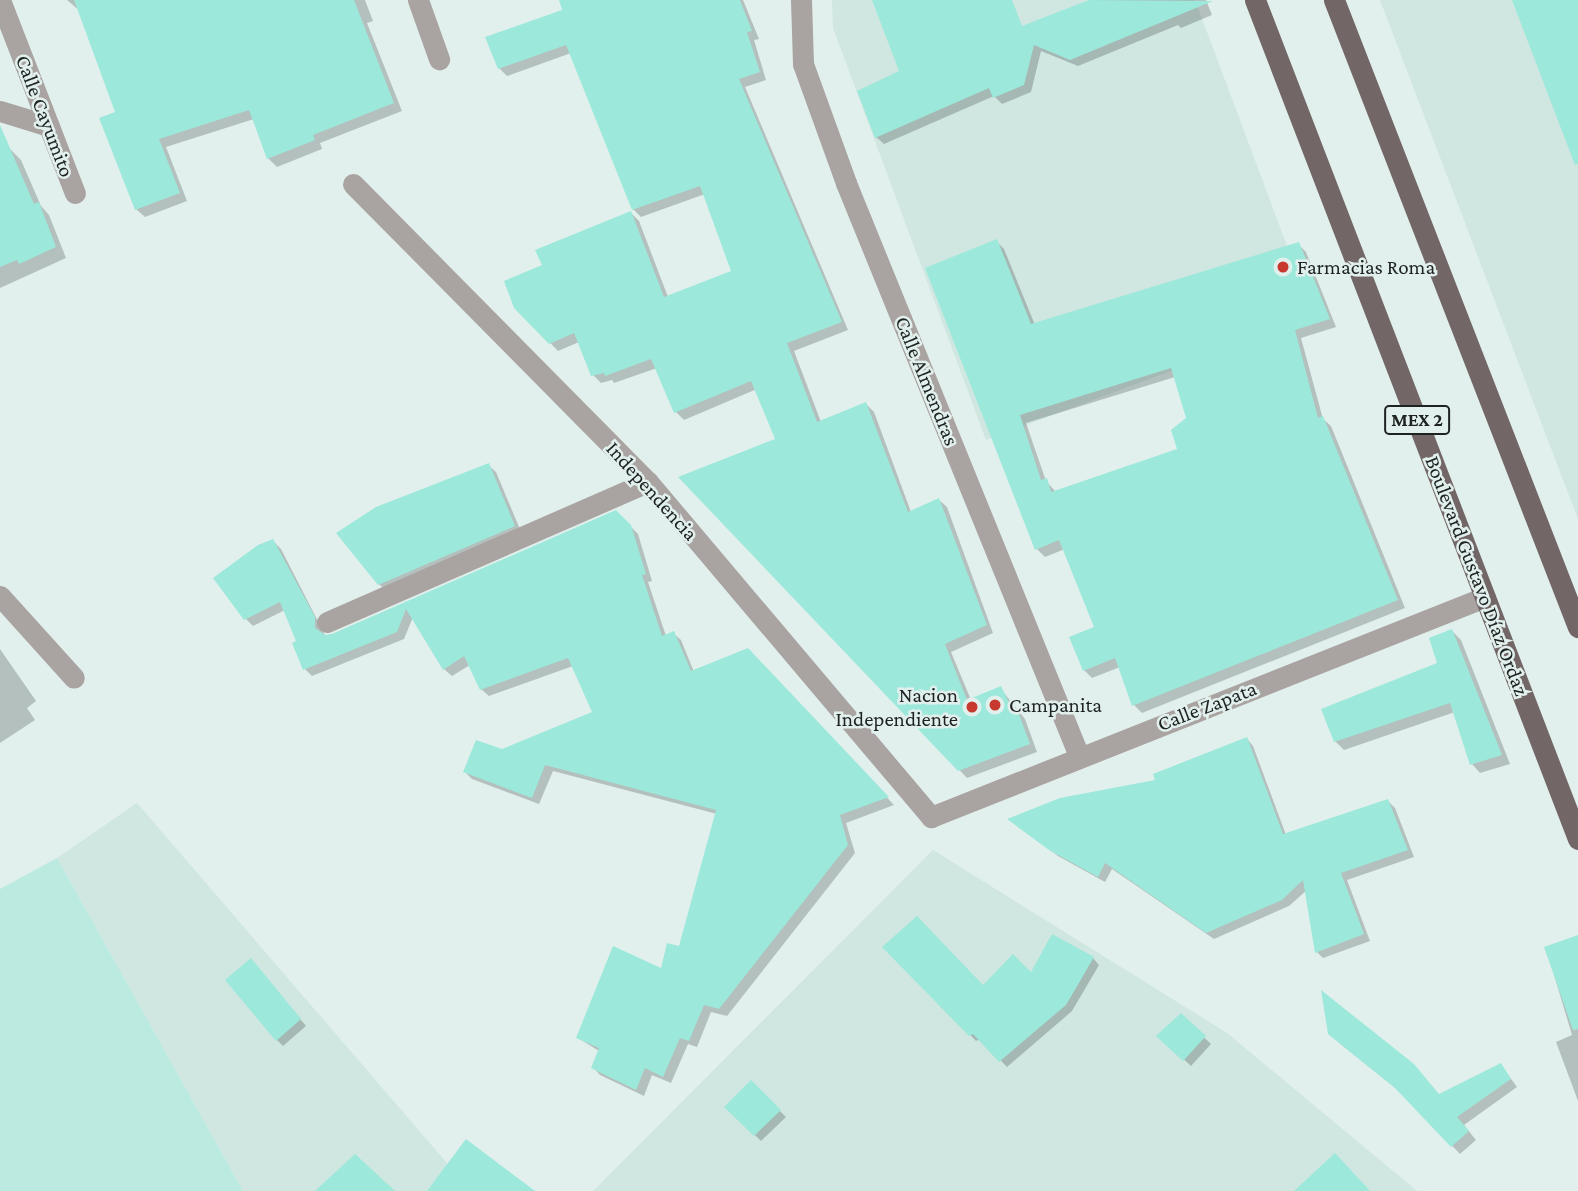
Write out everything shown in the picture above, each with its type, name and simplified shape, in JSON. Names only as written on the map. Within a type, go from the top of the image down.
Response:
[{"type":"main road","name":"Boulevard Gustavo Díaz Ordaz","points":[[1255,0],[1578,839]]},
{"type":"main road","points":[[1334,0],[1578,627]]},
{"type":"street","name":"Calle Cayumito","points":[[0,0],[75,193]]},
{"type":"street","points":[[418,0],[439,59]]},
{"type":"street","name":"Calle Almendras","points":[[801,0],[803,64],[846,183],[1079,756]]},
{"type":"street","points":[[0,111],[49,126]]},
{"type":"street","name":"Independencia","points":[[354,184],[648,482],[931,817]]},
{"type":"street","points":[[327,621],[648,482]]},
{"type":"street","points":[[0,596],[74,678]]},
{"type":"street","name":"Calle Zapata","points":[[931,817],[1485,597]]},
{"type":"shaded area","points":[[832,0],[1195,0],[1314,318],[986,440],[833,28]]},
{"type":"shaded area","points":[[1380,0],[1578,0],[1578,519]]},
{"type":"shaded area","points":[[137,803],[471,1191],[243,1191],[57,858]]},
{"type":"shaded area","points":[[933,850],[1227,1033],[1417,1191],[593,1191]]},
{"type":"green space","points":[[57,858],[243,1191],[0,1191],[0,889]]},
{"type":"building","points":[[74,0],[354,0],[394,103],[313,135],[315,140],[267,159],[249,110],[159,139],[180,193],[135,210],[99,118],[115,112]]},
{"type":"building","points":[[559,0],[740,0],[752,31],[747,32],[760,72],[739,79],[842,322],[787,343],[817,422],[866,402],[908,512],[939,498],[987,625],[945,644],[967,700],[1001,686],[1013,711],[1017,709],[1030,744],[958,771],[678,477],[775,439],[751,381],[674,413],[651,359],[605,376],[604,373],[591,376],[574,333],[549,344],[514,308],[504,281],[542,265],[535,250],[631,211],[664,297],[731,271],[700,186],[632,210],[566,45],[498,69],[485,37],[562,10]]},
{"type":"building","points":[[872,0],[1012,0],[1022,26],[1089,0],[1213,1],[1070,60],[1034,45],[1024,85],[993,98],[989,88],[875,138],[857,91],[899,71]]},
{"type":"building","points":[[1512,0],[1578,0],[1578,164],[1575,165]]},
{"type":"building","points":[[0,125],[34,204],[39,202],[56,247],[19,264],[17,260],[0,267]]},
{"type":"building","points":[[997,239],[1031,324],[1299,242],[1330,319],[1295,330],[1318,418],[1323,416],[1398,600],[1132,706],[1115,658],[1083,671],[1069,637],[1094,627],[1059,540],[1035,550],[925,268]],"holes":[[[1171,368],[1186,418],[1171,430],[1177,449],[1051,492],[1047,478],[1041,480],[1020,415]]]},
{"type":"building","points":[[489,463],[515,526],[378,585],[336,533],[376,507]]},
{"type":"building","points":[[616,510],[631,525],[646,574],[642,575],[662,636],[674,631],[691,671],[748,648],[889,797],[840,815],[848,845],[719,1009],[704,1005],[689,1041],[680,1038],[663,1077],[645,1068],[636,1090],[591,1068],[599,1048],[576,1038],[613,946],[661,968],[667,943],[679,946],[716,810],[545,765],[532,798],[463,772],[476,740],[502,749],[592,712],[568,658],[480,690],[464,656],[443,670],[406,609],[397,632],[303,670],[292,643],[296,641],[280,602],[244,620],[213,578],[258,545],[273,539],[315,617],[315,628],[325,635],[332,634]]},
{"type":"building","points":[[1452,629],[1502,755],[1470,765],[1450,703],[1334,742],[1321,709],[1437,663],[1429,638]]},
{"type":"building","points":[[1247,737],[1283,834],[1388,799],[1408,850],[1341,873],[1364,934],[1315,953],[1303,880],[1282,900],[1206,933],[1105,863],[1098,877],[1049,850],[1007,819],[1060,798],[1155,780],[1153,774]]},
{"type":"building","points":[[917,916],[983,985],[1013,954],[1031,972],[1052,934],[1094,957],[1066,1005],[999,1062],[973,1034],[969,1036],[882,947]]},
{"type":"building","points":[[1578,935],[1578,1029],[1573,1030],[1544,947]]},
{"type":"building","points":[[251,958],[301,1019],[276,1041],[225,980]]},
{"type":"building","points":[[1321,990],[1414,1064],[1439,1094],[1501,1063],[1511,1079],[1457,1117],[1469,1131],[1451,1147],[1395,1088],[1328,1034]]},
{"type":"building","points":[[1181,1013],[1206,1036],[1183,1061],[1156,1036]]},
{"type":"building","points":[[751,1080],[781,1110],[754,1136],[724,1107]]},
{"type":"building","points":[[466,1139],[535,1191],[427,1191]]},
{"type":"building","points":[[1335,1153],[1370,1191],[1294,1191]]},
{"type":"building","points":[[355,1154],[395,1191],[315,1191]]},
{"type":"place","name":"Farmacias Roma","points":[[1283,267]]},
{"type":"place","name":"Campanita","points":[[995,705]]},
{"type":"place","name":"Nacion Independiente","points":[[972,707]]}]
